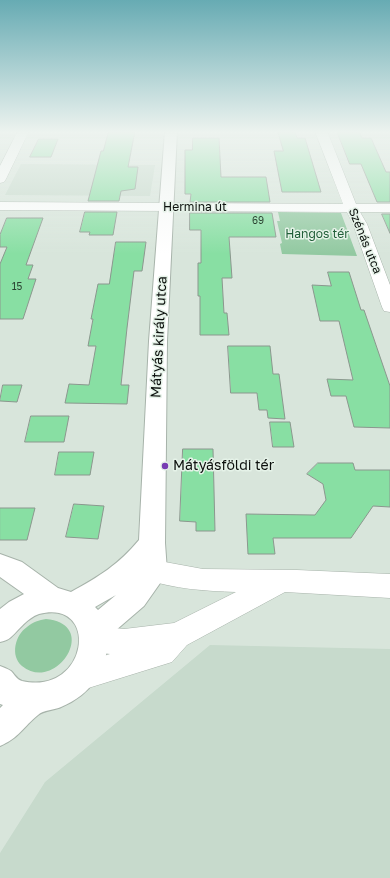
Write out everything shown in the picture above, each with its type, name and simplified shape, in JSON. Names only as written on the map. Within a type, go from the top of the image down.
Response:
[{"type":"street","name":"Mátyás király utca","points":[[154,571],[152,543],[158,341],[168,172]]},
{"type":"street","name":"Szénás utca","points":[[337,172],[351,207],[360,224],[390,307]]},
{"type":"street","name":"Hermina út","points":[[0,206],[390,208]]},
{"type":"street","points":[[0,629],[10,617],[23,608],[37,602],[63,603],[111,584],[134,565],[152,543]]},
{"type":"street","points":[[0,565],[13,570],[63,603],[86,616],[94,635],[94,652],[90,664],[82,676],[69,688],[52,696],[32,699],[8,692],[0,681]]},
{"type":"street","points":[[94,635],[134,597],[154,571],[203,580],[282,581],[390,586]]},
{"type":"street","points":[[82,676],[162,652],[177,636],[282,581]]},
{"type":"street","points":[[94,635],[124,642],[177,636]]},
{"type":"street","points":[[0,730],[32,699]]},
{"type":"shaded area","points":[[17,172],[154,172],[150,196],[5,195]]},
{"type":"shaded area","points":[[210,645],[390,649],[390,878],[0,878],[0,853],[45,782]]},
{"type":"green space","name":"Hangos tér","points":[[278,212],[341,213],[357,256],[282,254],[280,244],[282,243],[277,221],[280,221]]},
{"type":"green space","points":[[46,619],[62,624],[70,632],[72,643],[67,655],[59,665],[48,671],[35,672],[22,666],[18,662],[15,651],[17,640],[19,635],[29,625]]},
{"type":"building","points":[[96,172],[137,172],[135,189],[121,191],[119,201],[88,201]]},
{"type":"building","points":[[185,172],[221,172],[221,177],[266,177],[270,202],[190,202],[191,194],[185,194]]},
{"type":"building","points":[[278,172],[315,172],[321,192],[282,192]]},
{"type":"building","points":[[364,172],[390,172],[390,202],[377,202]]},
{"type":"building","points":[[85,212],[117,212],[113,235],[89,235],[90,232],[80,232]]},
{"type":"building","points":[[190,213],[272,213],[276,237],[229,237],[232,278],[222,278],[224,313],[227,313],[229,335],[200,335],[198,263],[201,263],[201,230],[190,230]]},
{"type":"building","points":[[382,214],[390,214],[390,233]]},
{"type":"building","points":[[7,218],[43,218],[26,265],[33,265],[28,279],[36,279],[23,319],[0,319],[0,264],[7,247],[0,247],[0,235]]},
{"type":"building","points":[[116,242],[146,242],[142,271],[134,271],[127,328],[121,385],[129,385],[127,404],[65,403],[69,384],[89,385],[96,346],[88,346],[93,319],[91,319],[98,284],[109,284]]},
{"type":"building","points":[[328,272],[349,272],[361,310],[364,310],[390,386],[390,428],[354,427],[346,396],[331,396],[327,379],[353,380],[339,321],[320,321],[312,285],[331,286]]},
{"type":"building","points":[[228,346],[270,346],[273,374],[279,374],[285,419],[268,418],[267,410],[259,410],[257,393],[231,393]]},
{"type":"building","points":[[3,385],[22,385],[17,402],[0,401]]},
{"type":"building","points":[[31,416],[69,416],[64,442],[25,442]]},
{"type":"building","points":[[270,422],[290,422],[294,447],[273,447]]},
{"type":"building","points":[[183,449],[213,449],[215,531],[196,531],[196,522],[180,521]]},
{"type":"building","points":[[59,452],[94,452],[90,475],[55,475]]},
{"type":"building","points":[[318,463],[353,463],[355,470],[390,470],[390,507],[373,506],[351,538],[273,538],[275,554],[248,554],[246,514],[315,515],[326,500],[323,484],[307,474]]},
{"type":"building","points":[[74,504],[104,506],[98,539],[66,537]]},
{"type":"building","points":[[0,508],[35,508],[27,540],[0,540]]},
{"type":"place","name":"Mátyásföldi tér","points":[[165,466]]}]
